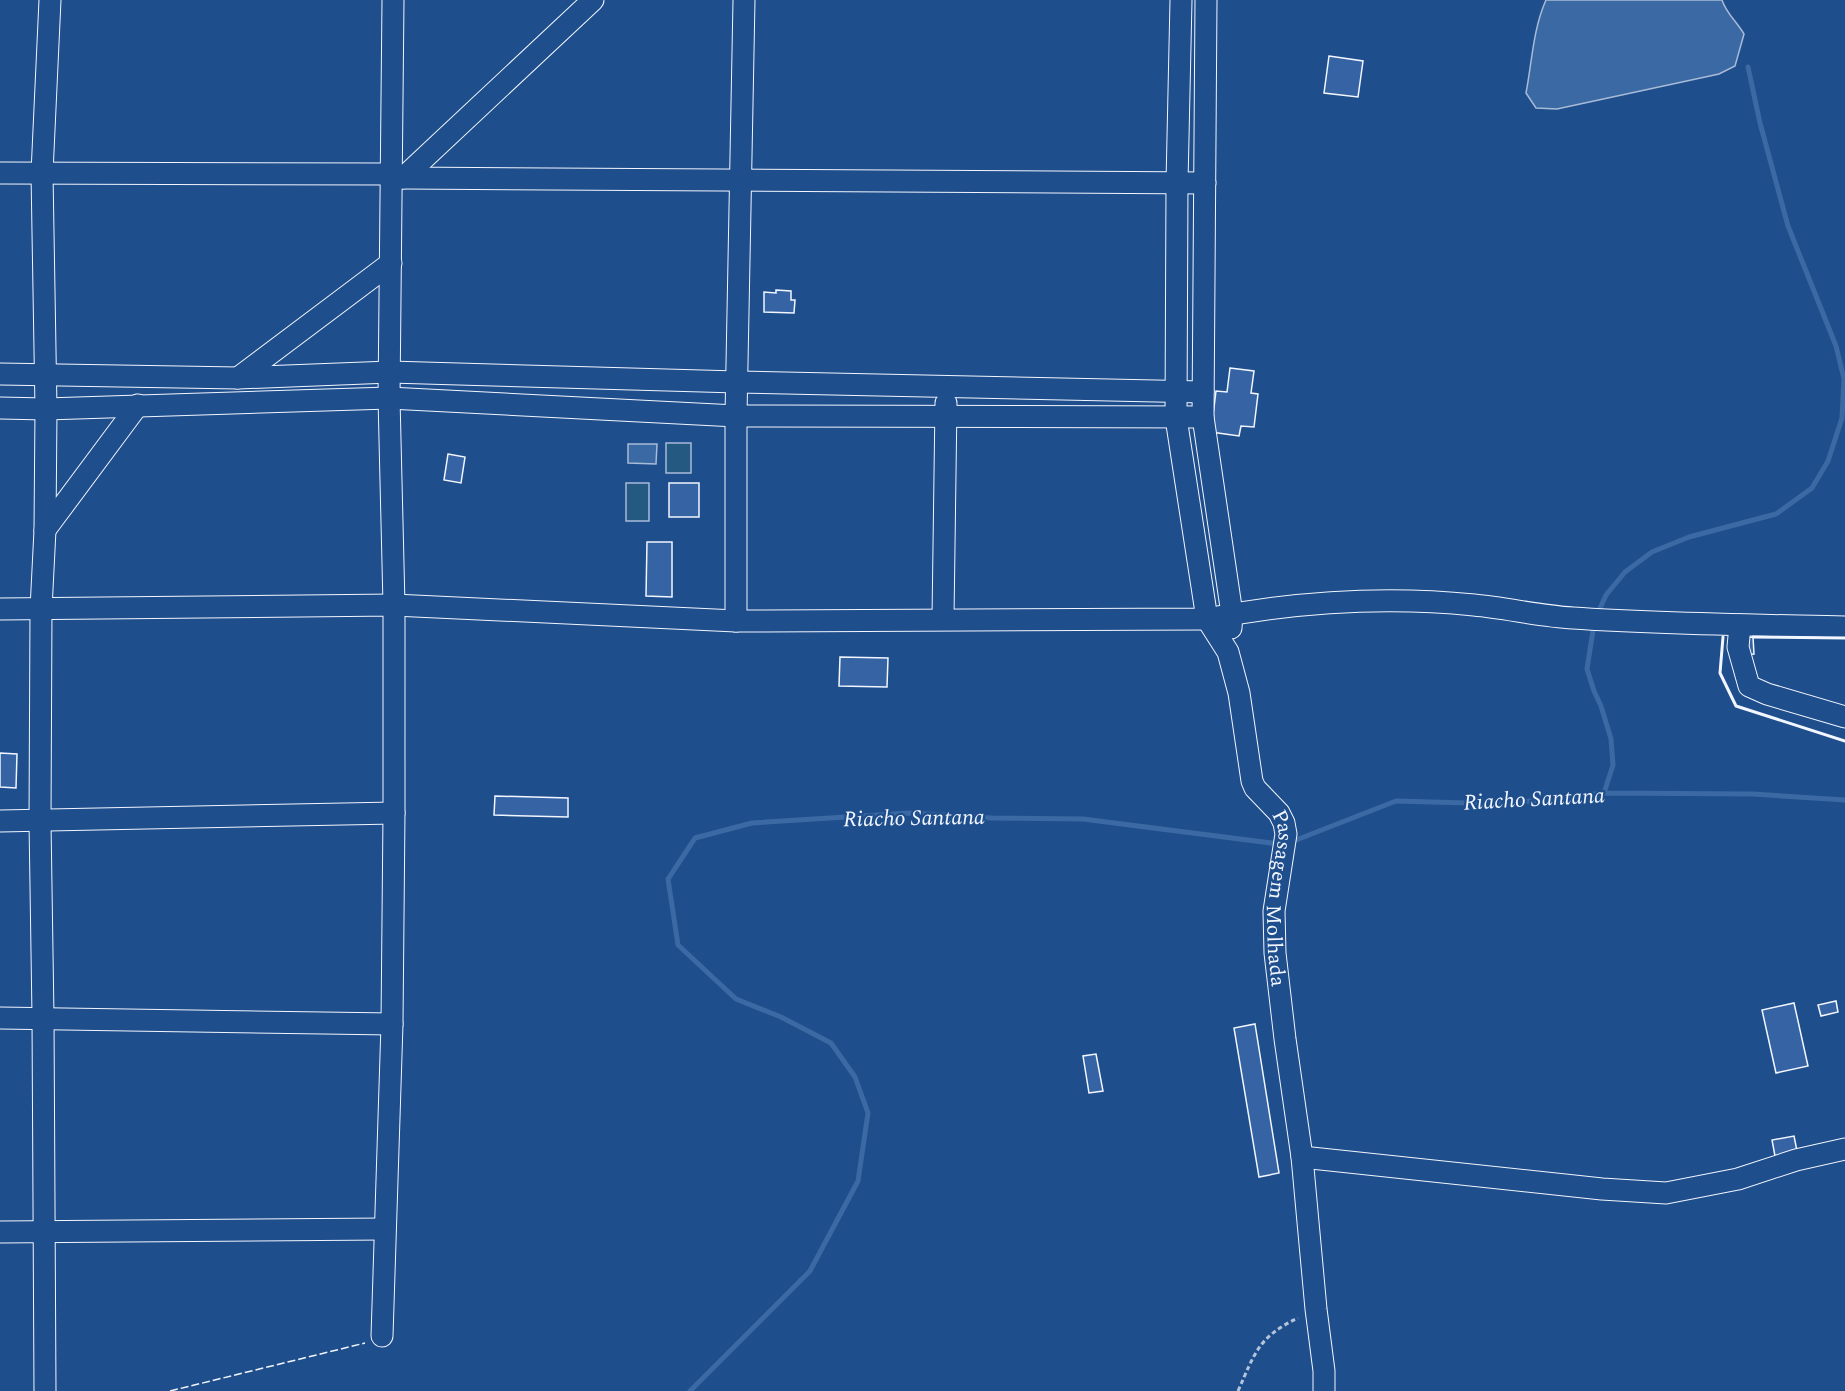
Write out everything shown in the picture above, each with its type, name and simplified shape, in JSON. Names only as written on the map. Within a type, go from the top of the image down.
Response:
[{"type":"street","points":[[45,1391],[44,1017],[40,822],[41,609],[45,530],[46,408],[42,173],[50,0]]},
{"type":"street","points":[[382,1336],[392,1024],[394,813],[394,605],[389,398],[391,263],[397,176],[393,0]]},
{"type":"street","points":[[397,176],[592,0]]},
{"type":"street","points":[[736,621],[736,416],[744,0]]},
{"type":"street","points":[[1181,0],[1177,183],[1176,418],[1207,619],[1228,652]]},
{"type":"street","points":[[1206,0],[1203,417],[1232,614],[1228,652]]},
{"type":"street","points":[[0,173],[1205,183]]},
{"type":"street","points":[[238,378],[391,263]]},
{"type":"street","points":[[0,374],[238,378],[390,372],[1203,392]]},
{"type":"street","points":[[943,618],[947,387]]},
{"type":"street","points":[[0,408],[389,398],[736,416],[1203,417]]},
{"type":"street","points":[[45,530],[138,405]]},
{"type":"street","points":[[0,609],[394,605],[736,621],[943,618],[1207,619],[1232,614],[1378,599],[1472,605],[1572,618],[1845,627]]},
{"type":"street","points":[[1740,625],[1738,647],[1749,686],[1767,694],[1845,717]]},
{"type":"street","name":"Passagem Molhada","points":[[1228,652],[1239,693],[1252,781],[1255,788],[1279,813],[1286,834],[1274,911],[1275,953],[1302,1157],[1324,1371],[1324,1391]]},
{"type":"street","points":[[0,821],[40,822],[394,813]]},
{"type":"street","points":[[0,1018],[392,1024]]},
{"type":"street","points":[[1302,1157],[1602,1189],[1666,1192],[1738,1179],[1796,1160],[1845,1149]]},
{"type":"street","points":[[0,1232],[385,1229]]},
{"type":"path","points":[[1238,1391],[1255,1353],[1267,1337],[1283,1325],[1316,1310]]},
{"type":"shaded area","points":[[1546,0],[1722,0],[1744,34],[1735,66],[1719,74],[1557,109],[1536,108],[1526,93],[1536,34]]},
{"type":"shaded area","points":[[666,443],[691,443],[691,473],[666,473]]},
{"type":"shaded area","points":[[628,444],[657,444],[656,464],[628,463]]},
{"type":"shaded area","points":[[626,483],[649,483],[649,521],[626,521]]},
{"type":"building","points":[[1329,56],[1363,61],[1358,97],[1324,93]]},
{"type":"building","points":[[776,290],[791,291],[791,300],[795,300],[794,313],[764,312],[764,292],[776,293]]},
{"type":"building","points":[[1230,368],[1254,371],[1251,393],[1258,394],[1254,427],[1241,426],[1239,436],[1211,432],[1216,391],[1227,392]]},
{"type":"building","points":[[448,454],[465,457],[461,483],[444,480]]},
{"type":"building","points":[[669,483],[699,483],[699,517],[669,517]]},
{"type":"building","points":[[647,542],[672,542],[672,597],[646,596]]},
{"type":"building","points":[[1753,637],[1754,654],[1743,655],[1742,638]]},
{"type":"building","points":[[840,657],[888,658],[887,687],[839,686]]},
{"type":"building","points":[[0,753],[17,754],[16,788],[0,787]]},
{"type":"building","points":[[495,796],[568,798],[568,817],[494,815]]},
{"type":"building","points":[[1836,1001],[1838,1012],[1821,1016],[1818,1005]]},
{"type":"building","points":[[1794,1003],[1808,1066],[1776,1073],[1762,1010]]},
{"type":"building","points":[[1255,1024],[1279,1173],[1259,1177],[1234,1028]]},
{"type":"building","points":[[1096,1054],[1103,1091],[1089,1093],[1083,1056]]},
{"type":"building","points":[[1794,1136],[1797,1151],[1775,1156],[1772,1140]]},
{"type":"waterway","points":[[1597,615],[1606,595],[1625,572],[1652,552],[1689,537],[1776,514],[1812,488],[1828,461],[1842,418],[1844,379],[1836,346],[1788,226],[1760,123],[1748,67]]},
{"type":"waterway","points":[[1594,624],[1587,669],[1611,739],[1613,765],[1604,793]]},
{"type":"waterway","name":"Riacho Santana","points":[[1291,842],[1396,801],[1504,804],[1604,793],[1753,794],[1845,800]]},
{"type":"waterway","name":"Riacho Santana","points":[[690,1391],[810,1271],[858,1181],[868,1113],[855,1077],[831,1043],[781,1017],[736,999],[678,945],[668,879],[695,838],[752,823],[910,813],[992,818],[1083,819],[1279,844]]},
{"type":"fence","points":[[170,1391],[365,1343]]},
{"type":"wall","points":[[1723,637],[1720,673],[1736,706],[1845,741]]},
{"type":"wall","points":[[1753,637],[1845,638]]}]
